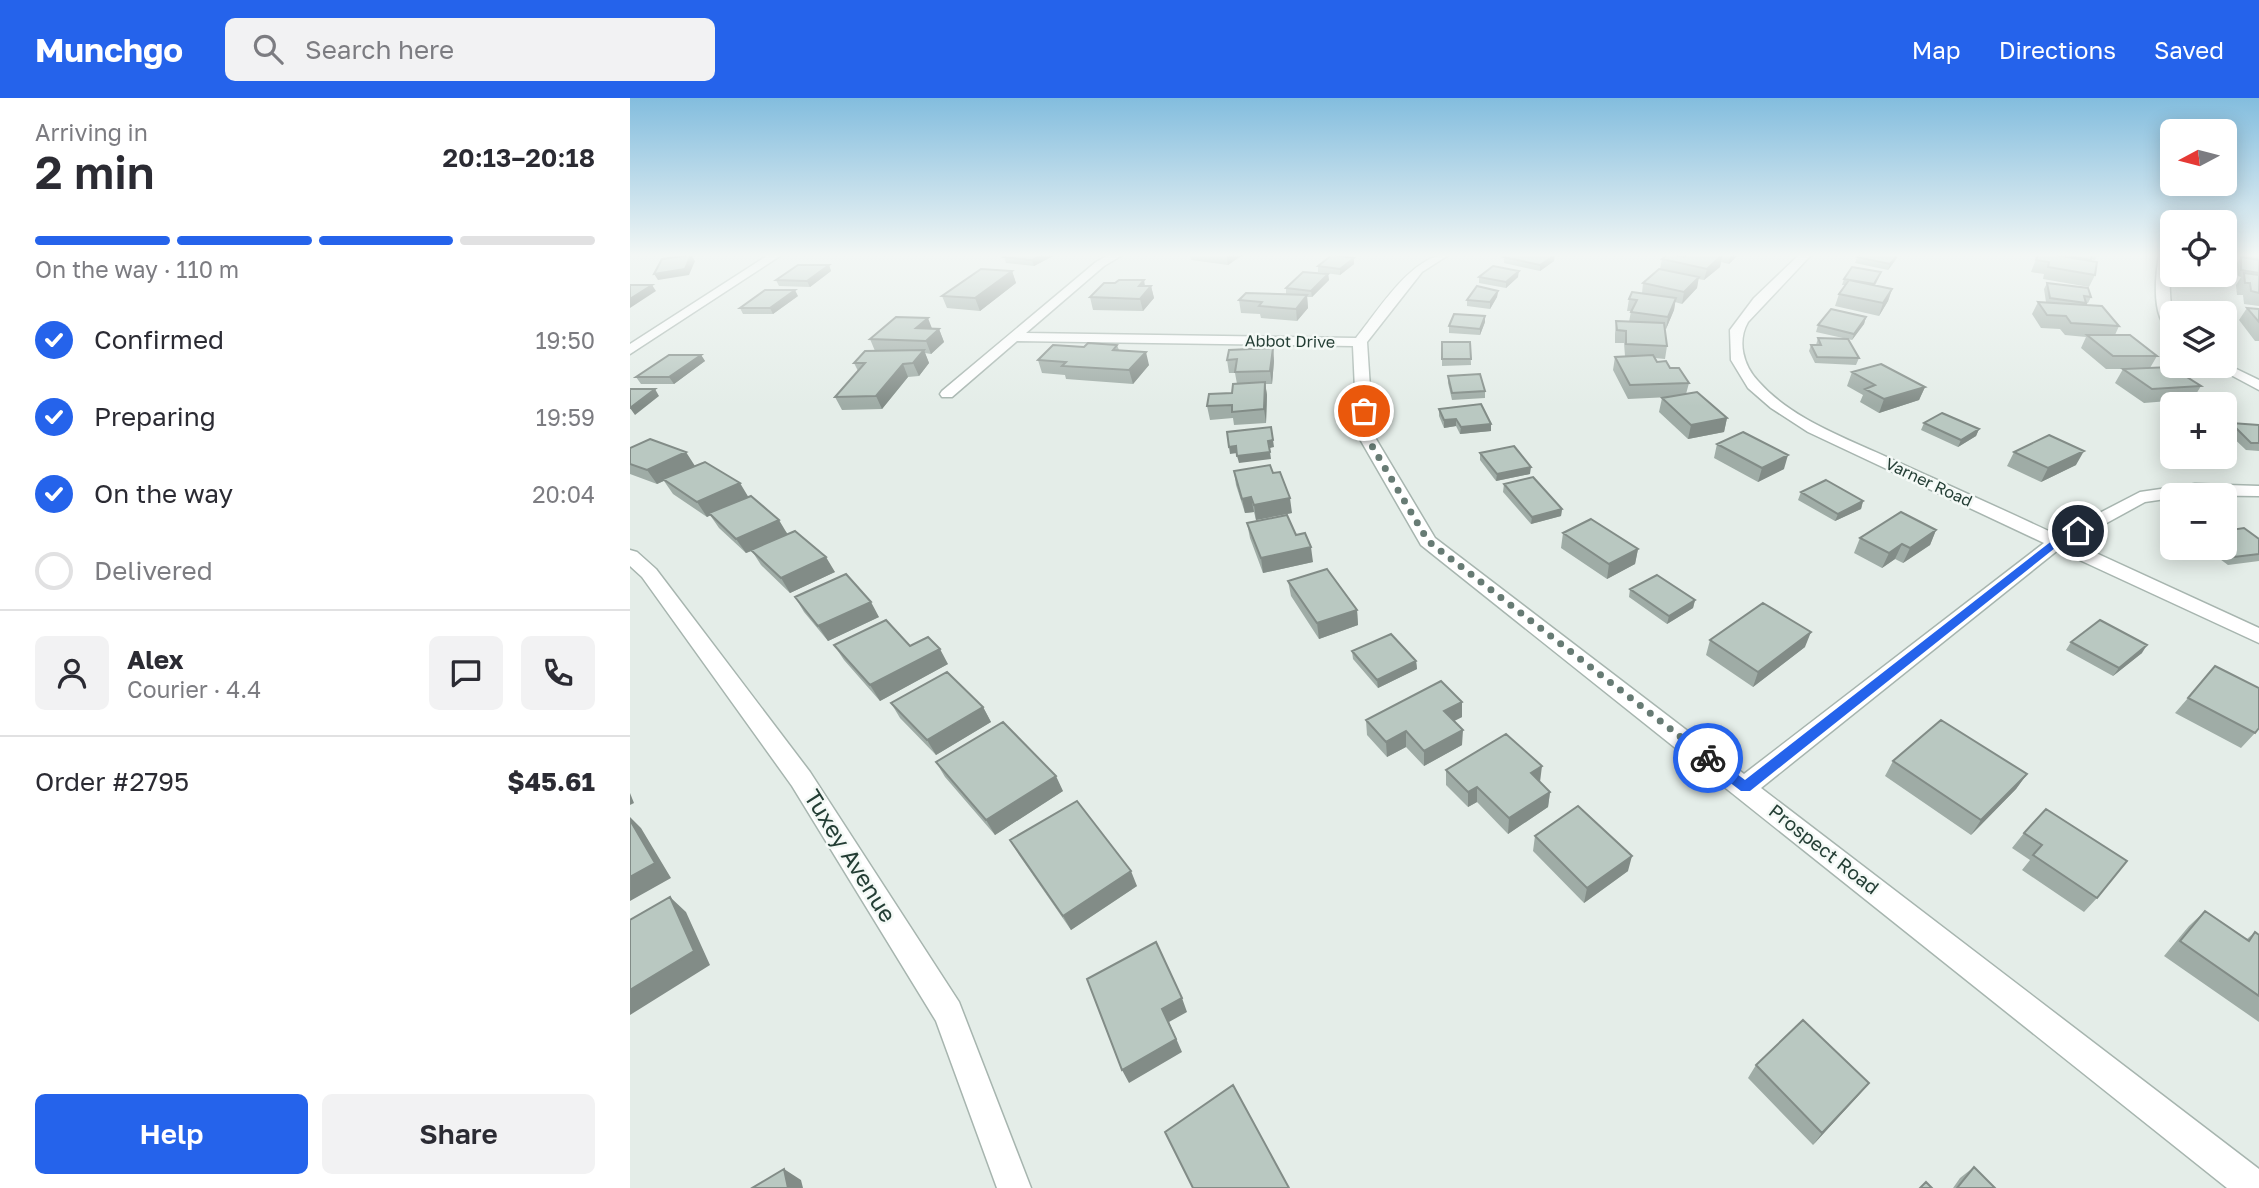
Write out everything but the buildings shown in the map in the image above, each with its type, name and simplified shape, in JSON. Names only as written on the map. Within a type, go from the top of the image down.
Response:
[{"type":"street","points":[[630,350],[699,305]]},
{"type":"street","points":[[947,394],[1050,305]]},
{"type":"street","points":[[1360,342],[1390,305]]},
{"type":"street","name":"Varner Road","points":[[1757,305],[1736,332],[1736,354],[1744,376],[1775,403],[1814,429],[2259,636]]},
{"type":"street","name":"Abbot Drive","points":[[1011,337],[1360,342]]},
{"type":"street","name":"Prospect Road","points":[[1360,342],[1365,434],[1428,541],[2255,1188]]},
{"type":"street","points":[[2237,374],[2259,386]]},
{"type":"street","points":[[1745,787],[2057,542],[2140,497],[2194,489],[2259,491]]},
{"type":"street","name":"Tuxey Avenue","points":[[630,556],[649,573],[801,779],[948,1013],[1014,1188]]},
{"type":"way so far","points":[[1364,411],[1365,434],[1428,541],[1708,758]]},
{"type":"route","points":[[1708,758],[1745,787],[2057,542],[2078,531]]}]
